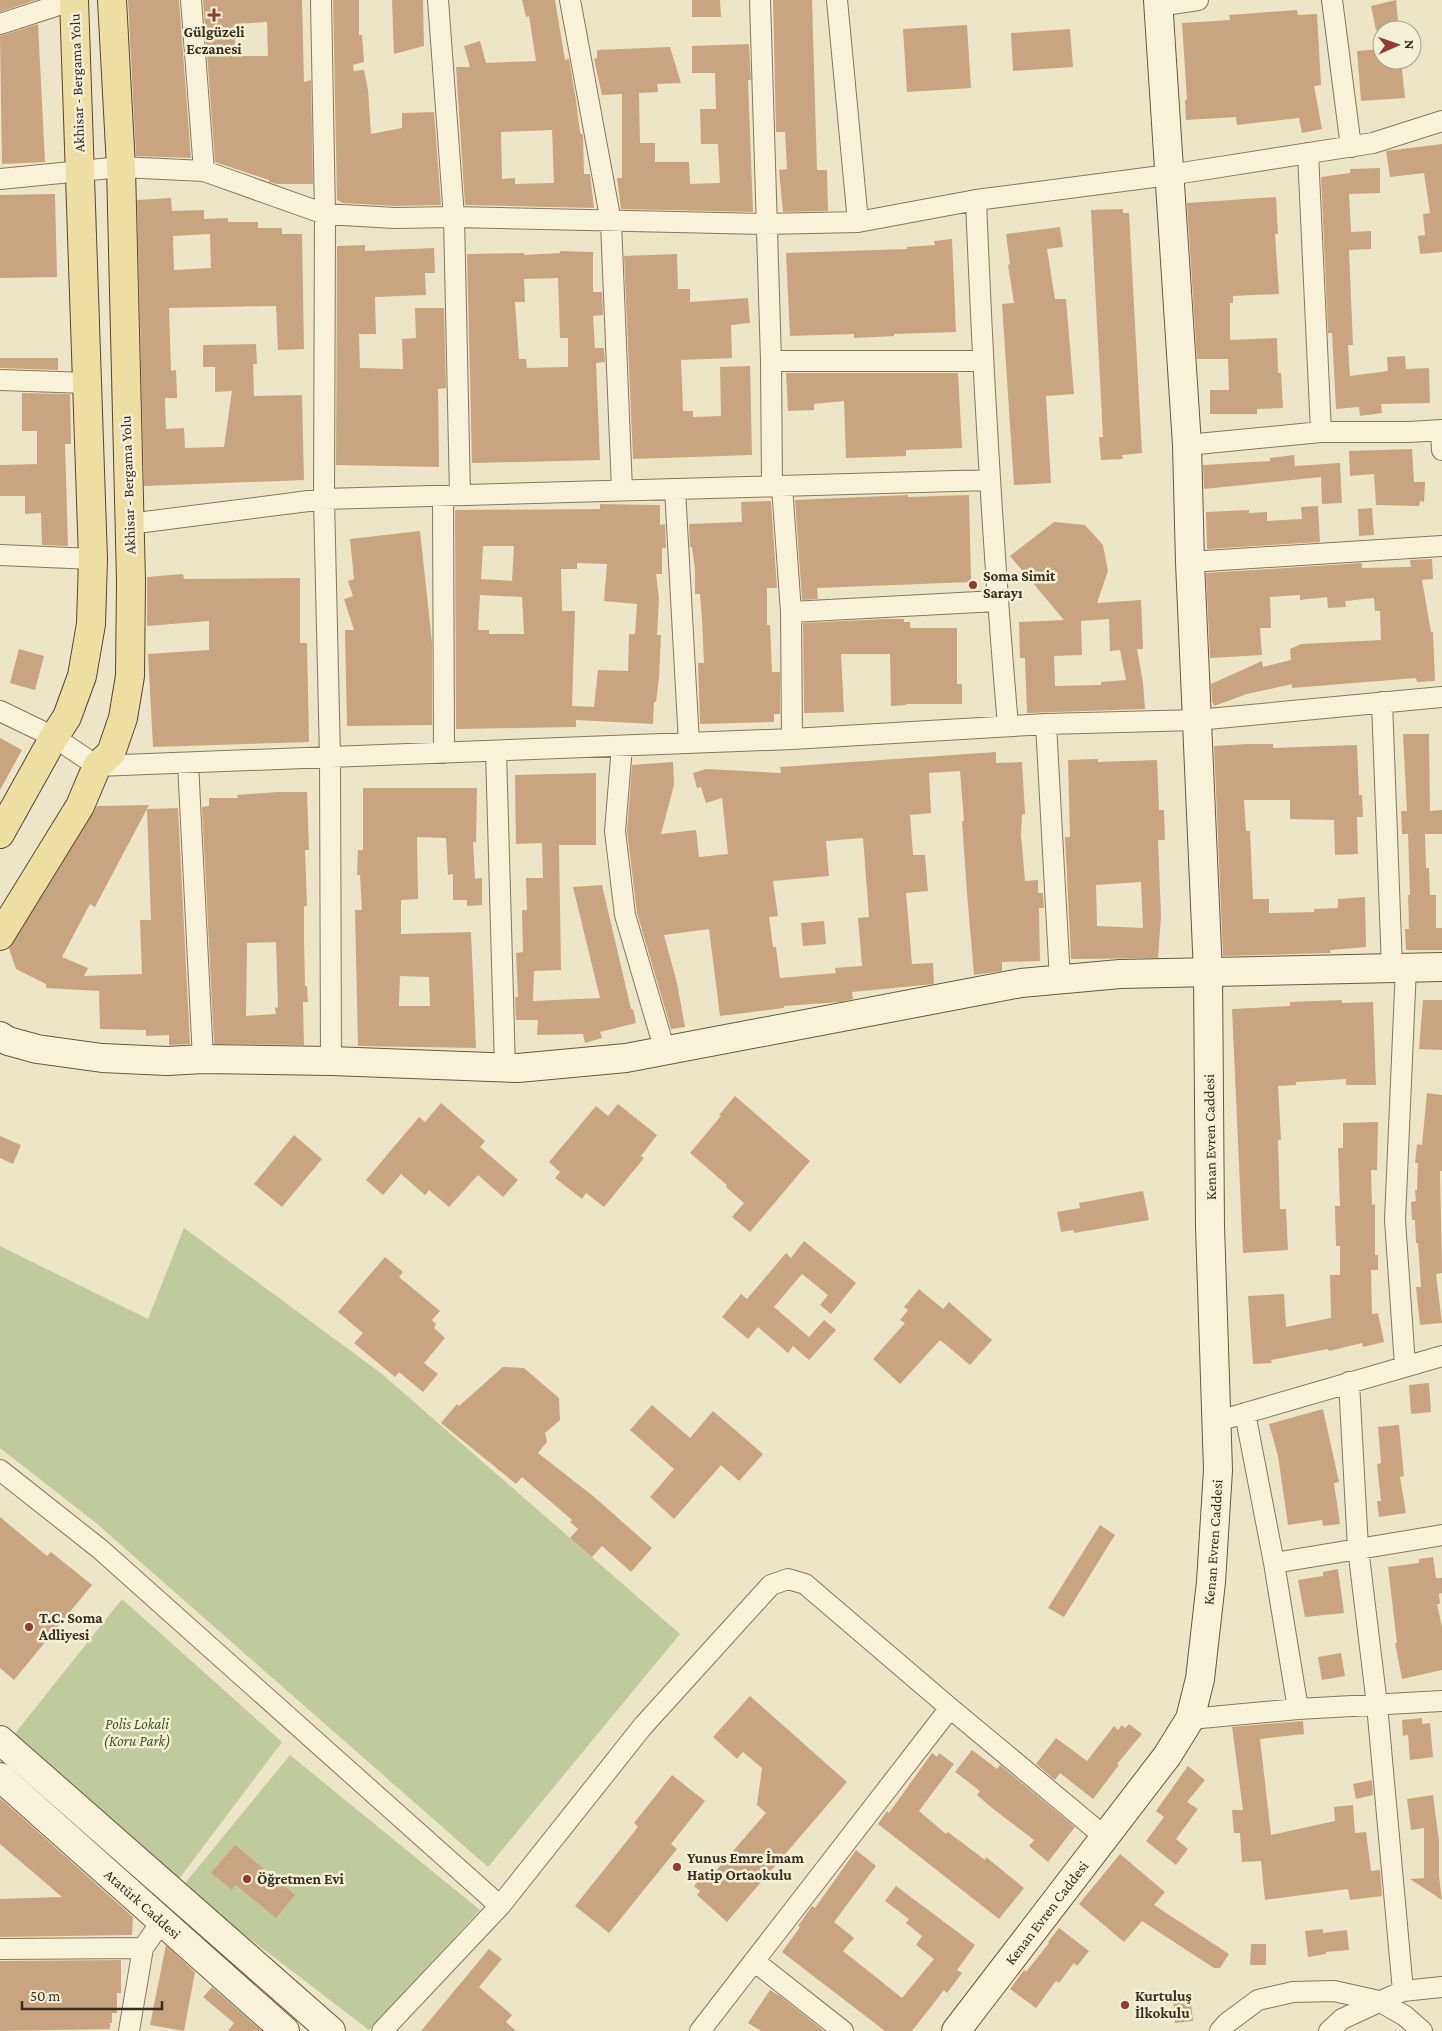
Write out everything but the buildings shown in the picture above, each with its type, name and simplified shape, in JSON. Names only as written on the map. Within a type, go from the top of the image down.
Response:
[{"type":"main road","name":"Akhisar - Bergama Yolu","points":[[0,834],[54,737],[68,717],[82,676],[91,624],[93,559],[74,0]]},
{"type":"main road","name":"Akhisar - Bergama Yolu","points":[[0,936],[80,806],[97,766],[111,753],[123,718],[130,676],[131,581],[121,167],[112,0]]},
{"type":"street","points":[[0,24],[74,0]]},
{"type":"street","points":[[191,0],[204,172]]},
{"type":"street","points":[[321,0],[325,214],[324,499],[330,758],[331,1061]]},
{"type":"street","points":[[438,0],[454,217],[452,495],[444,753]]},
{"type":"street","points":[[570,0],[611,222],[622,490]]},
{"type":"street","points":[[760,0],[771,361],[777,486],[791,612],[792,739]]},
{"type":"street","points":[[837,0],[858,222]]},
{"type":"street","points":[[1158,3],[1198,0]]},
{"type":"street","points":[[1332,0],[1351,147]]},
{"type":"street","name":"Kenan Evren Caddesi","points":[[956,2031],[1167,1756],[1190,1719],[1200,1679],[1211,1582],[1218,1470],[1218,1421],[1210,1226],[1208,973],[1190,562],[1187,445],[1158,3]]},
{"type":"street","points":[[0,179],[121,167],[204,172],[325,214],[395,218],[454,217],[766,224],[858,222],[976,200],[1169,175],[1373,144],[1442,121]]},
{"type":"street","points":[[1308,153],[1321,432]]},
{"type":"street","points":[[976,200],[982,361],[997,601],[1008,726]]},
{"type":"street","points":[[771,361],[982,361]]},
{"type":"street","points":[[0,380],[87,383]]},
{"type":"street","points":[[1187,445],[1321,432],[1441,430],[1442,450]]},
{"type":"street","points":[[129,524],[324,499],[990,480]]},
{"type":"street","points":[[675,489],[689,743]]},
{"type":"street","points":[[1190,562],[1442,546]]},
{"type":"street","points":[[0,555],[93,559]]},
{"type":"street","points":[[791,612],[997,601]]},
{"type":"street","points":[[0,710],[54,737],[97,766],[792,739],[1046,724],[1198,720],[1442,697]]},
{"type":"street","points":[[1382,702],[1399,967],[1395,1220],[1405,1366]]},
{"type":"street","points":[[1046,724],[1060,980]]},
{"type":"street","points":[[622,746],[615,831],[625,915],[665,1051]]},
{"type":"street","points":[[496,751],[505,1068]]},
{"type":"street","points":[[188,763],[203,1059]]},
{"type":"street","points":[[0,1036],[8,1041],[37,1049],[74,1055],[167,1061],[203,1059],[331,1061],[518,1068],[626,1058],[1022,983],[1120,974],[1442,967]]},
{"type":"street","points":[[1218,1421],[1442,1356]]},
{"type":"street","points":[[1349,1382],[1358,1548],[1377,1705],[1403,1991]]},
{"type":"street","points":[[1245,1413],[1274,1563],[1298,1709]]},
{"type":"street","points":[[0,1470],[100,1549],[500,1906]]},
{"type":"street","points":[[1274,1563],[1442,1535]]},
{"type":"street","points":[[382,2031],[500,1906],[643,1726],[771,1585],[788,1580],[805,1584],[1105,1837]]},
{"type":"street","points":[[1190,1719],[1298,1709],[1442,1701]]},
{"type":"street","points":[[700,2031],[950,1708]]},
{"type":"street","points":[[0,1740],[331,2031]]},
{"type":"street","name":"Atatürk Caddesi","points":[[0,1777],[285,2031]]},
{"type":"street","points":[[129,2031],[143,1948],[162,1921]]},
{"type":"street","points":[[0,1949],[143,1948]]},
{"type":"street","points":[[754,1961],[843,2031]]},
{"type":"street","points":[[1329,2031],[1342,2019],[1403,1991],[1442,1987]]},
{"type":"street","points":[[1220,2031],[1227,2023],[1258,2000],[1293,1992],[1334,1991],[1379,2001],[1406,2023],[1422,2031]]},
{"type":"green space","points":[[184,1228],[382,1374],[680,1634],[488,1867],[96,1523],[0,1448],[0,1246],[148,1319]]},
{"type":"green space","name":"Polis Lokali (Koru Park)","points":[[122,1599],[282,1742],[176,1883],[9,1741]]},
{"type":"green space","points":[[290,1755],[480,1910],[369,2030],[182,1887]]},
{"type":"place","name":"Gülgüzeli Eczanesi","points":[[214,15]]},
{"type":"place","name":"Soma Simit Sarayı","points":[[973,585]]},
{"type":"place","name":"T.C. Soma Adliyesi","points":[[29,1627]]},
{"type":"place","name":"Yunus Emre İmam Hatip Ortaokulu","points":[[677,1867]]},
{"type":"place","name":"Öğretmen Evi","points":[[247,1879]]},
{"type":"place","name":"Kurtuluş İlkokulu","points":[[1125,2005]]}]
